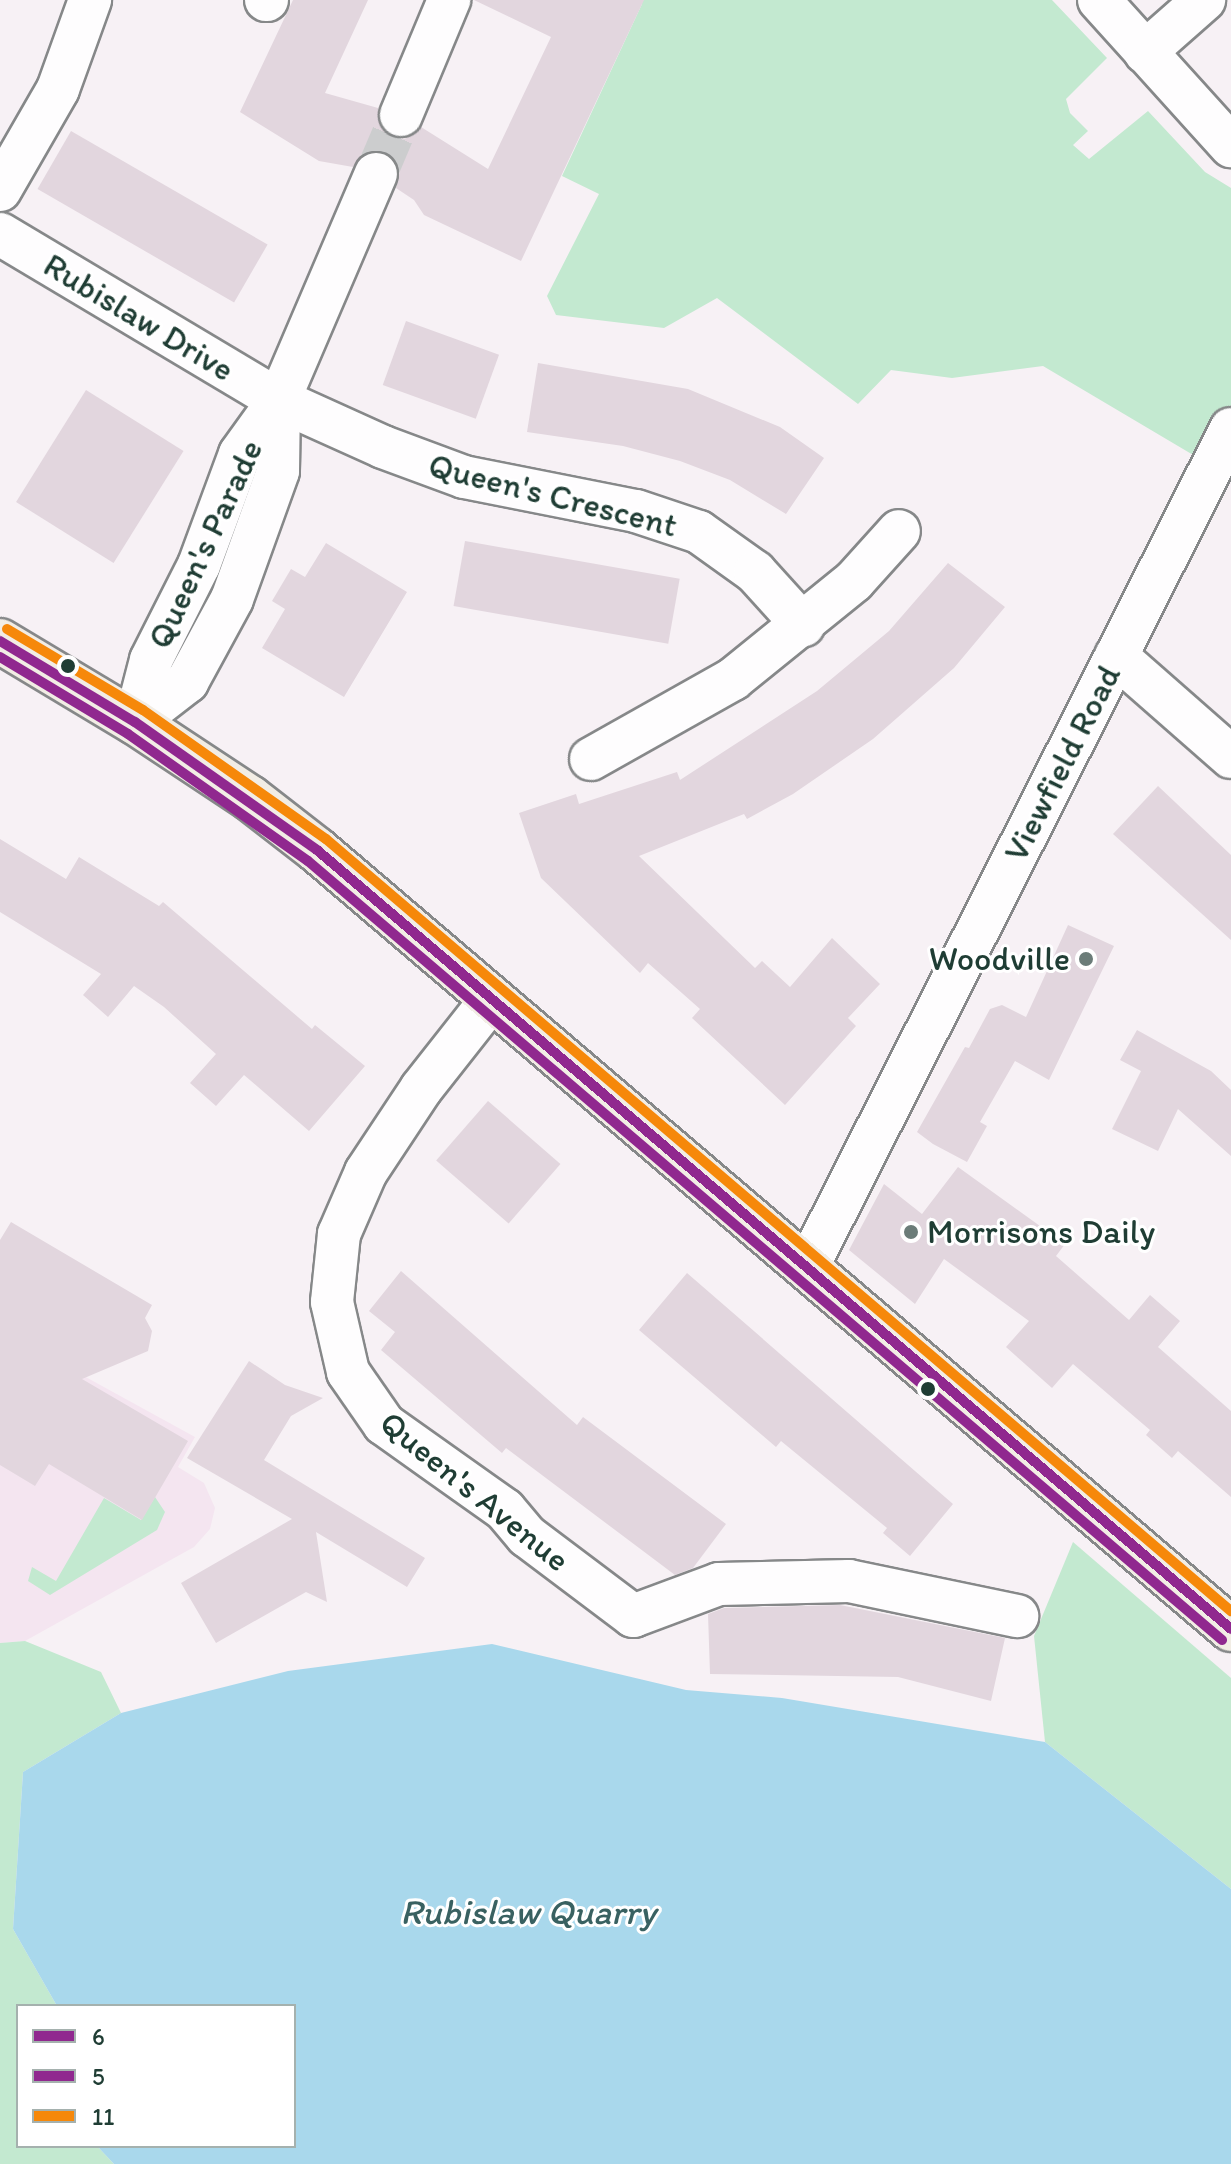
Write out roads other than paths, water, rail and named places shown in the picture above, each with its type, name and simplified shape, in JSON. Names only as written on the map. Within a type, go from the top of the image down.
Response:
[{"type":"main road","points":[[0,641],[135,722],[306,841],[1231,1629]]},
{"type":"street","points":[[0,190],[58,89],[90,0]]},
{"type":"street","points":[[401,115],[449,0]]},
{"type":"street","points":[[1099,0],[1231,146]]},
{"type":"street","points":[[1145,52],[1204,0]]},
{"type":"street","points":[[279,400],[376,174]]},
{"type":"street","name":"Rubislaw Drive","points":[[0,234],[279,400]]},
{"type":"street","name":"Queen's Crescent","points":[[279,400],[464,477],[636,511],[699,532],[755,572],[803,625]]},
{"type":"street","name":"Queen's Parade","points":[[135,722],[187,682],[232,599],[278,471],[279,400]]},
{"type":"street","name":"Viewfield Road","points":[[807,1268],[1231,429]]},
{"type":"street","points":[[591,759],[733,679],[854,581],[899,531]]},
{"type":"street","points":[[1116,656],[1231,757]]},
{"type":"street","name":"Queen's Avenue","points":[[491,1000],[405,1113],[366,1172],[339,1234],[332,1302],[348,1372],[384,1424],[505,1510],[527,1536],[633,1616],[719,1584],[849,1581],[1017,1616]]},
{"type":"water","name":"Rubislaw Quarry","points":[[492,1644],[686,1690],[782,1698],[1045,1742],[1231,1889],[1231,2164],[114,2164],[99,2148],[296,2148],[296,2004],[56,2004],[13,1929],[23,1772],[121,1713],[288,1671]]},
{"type":"tunnel","points":[[376,174],[401,115]]},
{"type":"place","name":"Woodville","points":[[1086,959]]},
{"type":"place","name":"Morrisons Daily","points":[[911,1232]]}]
